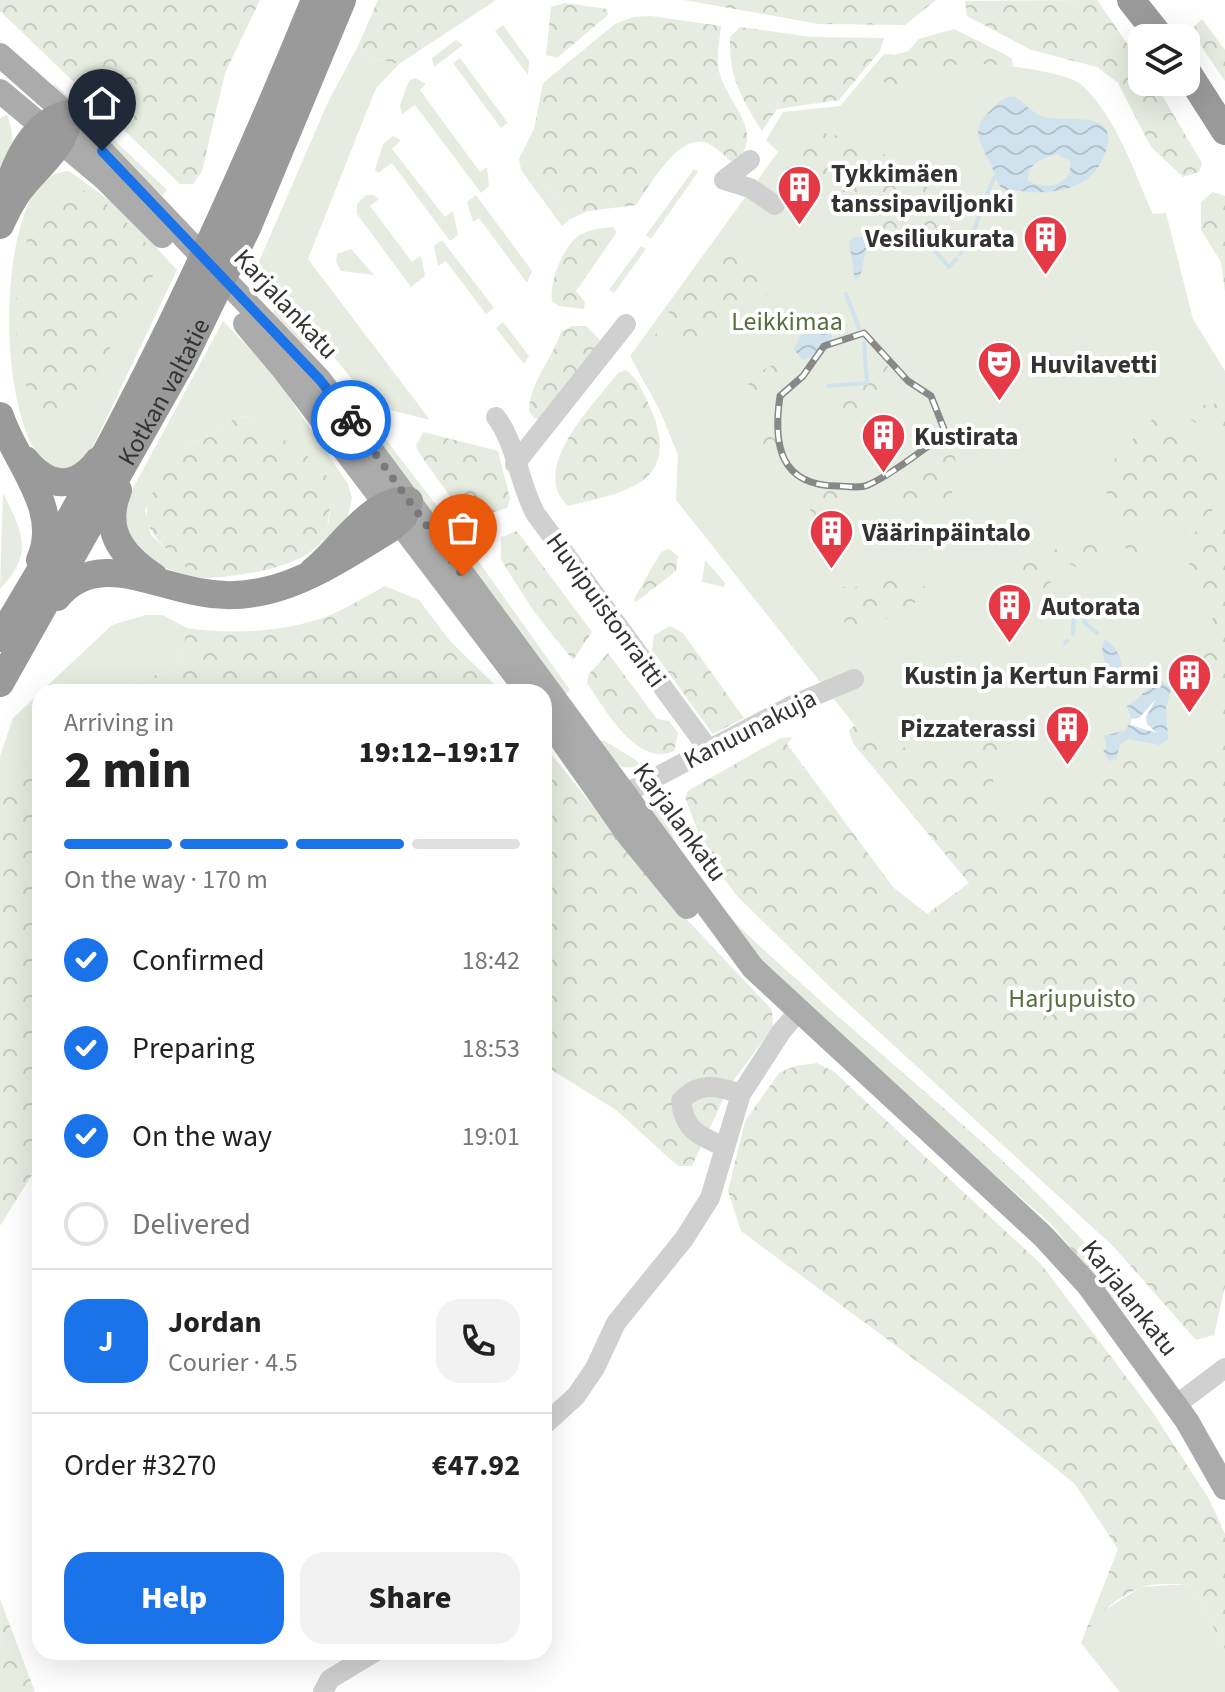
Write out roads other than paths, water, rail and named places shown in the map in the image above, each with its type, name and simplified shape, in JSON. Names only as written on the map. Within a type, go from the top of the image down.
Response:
[{"type":"highway","name":"Kotkan valtatie","points":[[0,683],[36,622],[124,444],[315,0]]},
{"type":"highway","name":"Kotkan valtatie","points":[[3,633],[72,518],[124,444],[247,228],[342,0]]},
{"type":"highway","points":[[1131,0],[1151,24]]},
{"type":"highway","points":[[1141,0],[1155,24]]},
{"type":"highway","points":[[1200,93],[1225,131]]},
{"type":"highway","points":[[0,211],[21,158],[56,128]]},
{"type":"highway","points":[[0,225],[56,128]]},
{"type":"highway","points":[[0,416],[42,504],[47,531],[42,556],[3,633]]},
{"type":"highway","points":[[14,447],[39,476],[66,483],[84,477],[124,444]]},
{"type":"highway","points":[[124,444],[110,519],[116,543],[125,555],[158,580]]},
{"type":"highway","points":[[36,622],[63,590],[83,575],[104,572],[158,580],[200,593],[240,594],[279,587],[313,571],[398,509]]},
{"type":"main road","name":"Karjalankatu","points":[[0,55],[56,128],[104,178],[150,212],[268,337],[320,380],[398,509],[522,684]]},
{"type":"main road","name":"Karjalankatu","points":[[0,91],[56,128]]},
{"type":"main road","name":"Karjalankatu","points":[[398,509],[529,684]]},
{"type":"main road","name":"Karjalankatu","points":[[552,715],[615,799]]},
{"type":"main road","name":"Karjalankatu","points":[[552,724],[753,968],[1047,1240],[1088,1285],[1176,1405],[1225,1488]]},
{"type":"street","points":[[750,160],[724,180],[750,188],[775,205]]},
{"type":"street","points":[[515,464],[626,324]]},
{"type":"street","name":"Huvipuistonraitti","points":[[496,417],[503,427],[535,513],[709,750]]},
{"type":"street","name":"Kanuunakuja","points":[[615,799],[795,704],[854,679]]},
{"type":"street","points":[[552,1418],[576,1396],[595,1368],[616,1323],[710,1198],[741,1094],[781,1032],[798,1012]]},
{"type":"street","points":[[723,1146],[694,1134],[683,1116],[681,1101],[691,1089],[717,1085],[741,1094]]},
{"type":"street","points":[[1176,1405],[1225,1368]]},
{"type":"street","points":[[323,1692],[330,1679],[362,1660]]},
{"type":"water","points":[[1014,96],[1044,117],[1090,120],[1107,130],[1108,141],[1098,168],[1080,184],[1057,191],[1011,191],[1000,186],[980,142],[979,127],[995,106],[1003,99]],"holes":[[[1057,154],[1070,161],[1068,176],[1057,184],[1043,185],[1028,181],[1030,170],[1041,160]]]},
{"type":"water","points":[[885,235],[882,244],[866,249],[861,273],[855,281],[849,241],[855,237]]},
{"type":"water","points":[[825,322],[832,329],[831,347],[822,355],[802,360],[794,349],[800,336]]},
{"type":"water","points":[[1105,639],[1120,657],[1122,672],[1117,676],[1104,659],[1102,650]]},
{"type":"water","points":[[1162,681],[1171,689],[1166,709],[1168,739],[1160,745],[1128,739],[1120,745],[1116,759],[1109,761],[1103,751],[1107,748],[1104,736],[1126,730],[1131,719],[1127,706]]},
{"type":"waterway","points":[[960,254],[970,238],[995,177]]},
{"type":"waterway","points":[[909,238],[929,244],[949,267],[956,259]]},
{"type":"waterway","points":[[846,294],[859,328]]},
{"type":"waterway","points":[[828,386],[867,383],[864,343]]},
{"type":"waterway","points":[[1073,634],[1074,612],[1081,608],[1086,613],[1084,622],[1097,633]]},
{"type":"railway","points":[[864,333],[908,381],[931,396],[944,429],[940,438],[868,485],[818,484],[803,479],[784,459],[780,446],[780,396],[803,376],[824,346],[864,333]]},
{"type":"place","name":"Tykkimäen tanssipaviljonki","points":[[800,227]]},
{"type":"place","name":"Vesiliukurata","points":[[1046,277]]},
{"type":"place","name":"Huvilavetti","points":[[999,403]]},
{"type":"place","name":"Kustirata","points":[[883,475]]},
{"type":"place","name":"Väärinpäintalo","points":[[831,571]]},
{"type":"place","name":"Autorata","points":[[1010,645]]},
{"type":"place","name":"Kustin ja Kertun Farmi","points":[[1190,714]]},
{"type":"place","name":"Pizzaterassi","points":[[1067,767]]},
{"type":"park label","name":"Leikkimaa","points":[[787,321]]},
{"type":"park label","name":"Harjupuisto","points":[[1072,998]]}]
